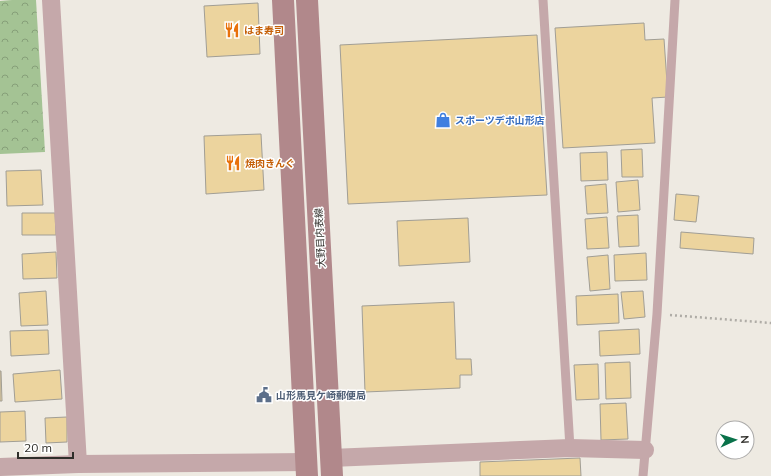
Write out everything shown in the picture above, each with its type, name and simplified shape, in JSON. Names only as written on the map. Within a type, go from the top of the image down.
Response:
[{"type":"main road","points":[[283,0],[307,469]]},
{"type":"main road","name":"大野目内表線","points":[[307,0],[332,467]]},
{"type":"street","points":[[51,0],[78,464]]},
{"type":"street","points":[[332,467],[570,448],[645,450]]},
{"type":"street","points":[[0,467],[78,464],[307,469]]},
{"type":"lane","points":[[543,0],[570,448]]},
{"type":"lane","points":[[643,476],[657,314],[675,0]]},
{"type":"path","points":[[657,314],[771,323]]},
{"type":"green space","points":[[36,0],[45,152],[0,154],[0,1]]},
{"type":"building","name":"はま寿司","points":[[258,3],[260,54],[207,57],[204,6]]},
{"type":"building","points":[[644,23],[645,40],[664,39],[668,97],[652,98],[655,143],[563,148],[555,28]]},
{"type":"building","name":"スポーツデポ山形店","points":[[537,35],[547,195],[348,204],[340,45]]},
{"type":"building","name":"焼肉きんぐ","points":[[261,134],[264,190],[206,194],[204,136]]},
{"type":"building","points":[[642,149],[643,177],[622,177],[621,150]]},
{"type":"building","points":[[607,152],[608,180],[581,181],[580,153]]},
{"type":"building","points":[[41,170],[43,205],[7,206],[6,171]]},
{"type":"building","points":[[638,180],[640,210],[618,212],[616,182]]},
{"type":"building","points":[[606,184],[608,213],[587,214],[585,186]]},
{"type":"building","points":[[676,194],[699,196],[696,222],[674,220]]},
{"type":"building","points":[[22,213],[55,213],[56,235],[22,235]]},
{"type":"building","points":[[638,215],[639,246],[619,247],[617,216]]},
{"type":"building","points":[[607,217],[609,248],[587,249],[585,219]]},
{"type":"building","points":[[468,218],[470,262],[399,266],[397,221]]},
{"type":"building","points":[[681,232],[754,238],[753,254],[680,248]]},
{"type":"building","points":[[56,252],[57,278],[23,279],[22,254]]},
{"type":"building","points":[[646,253],[647,280],[615,281],[614,255]]},
{"type":"building","points":[[608,255],[610,289],[590,291],[587,257]]},
{"type":"building","points":[[46,291],[48,325],[21,326],[19,293]]},
{"type":"building","points":[[643,291],[645,317],[624,319],[621,292]]},
{"type":"building","points":[[618,294],[619,323],[577,325],[576,296]]},
{"type":"building","points":[[454,302],[456,359],[471,359],[472,375],[460,375],[460,388],[365,392],[362,306]]},
{"type":"building","points":[[639,329],[640,354],[600,356],[599,331]]},
{"type":"building","points":[[48,330],[49,354],[11,356],[10,331]]},
{"type":"building","points":[[630,362],[631,398],[606,399],[605,363]]},
{"type":"building","points":[[598,364],[599,399],[576,400],[574,365]]},
{"type":"building","points":[[60,370],[62,399],[15,402],[13,374]]},
{"type":"building","points":[[1,371],[2,401],[0,401]]},
{"type":"building","points":[[626,403],[628,439],[601,440],[600,404]]},
{"type":"building","points":[[25,411],[26,441],[0,442],[0,412]]},
{"type":"building","points":[[67,417],[67,442],[46,443],[45,418]]},
{"type":"building","points":[[580,458],[581,476],[480,476],[480,462]]},
{"type":"place","name":"はま寿司","points":[[232,30]]},
{"type":"place","name":"スポーツデポ山形店","points":[[443,120]]},
{"type":"place","name":"焼肉きんぐ","points":[[233,163]]},
{"type":"place","name":"山形馬見ケ崎郵便局","points":[[264,395]]}]
